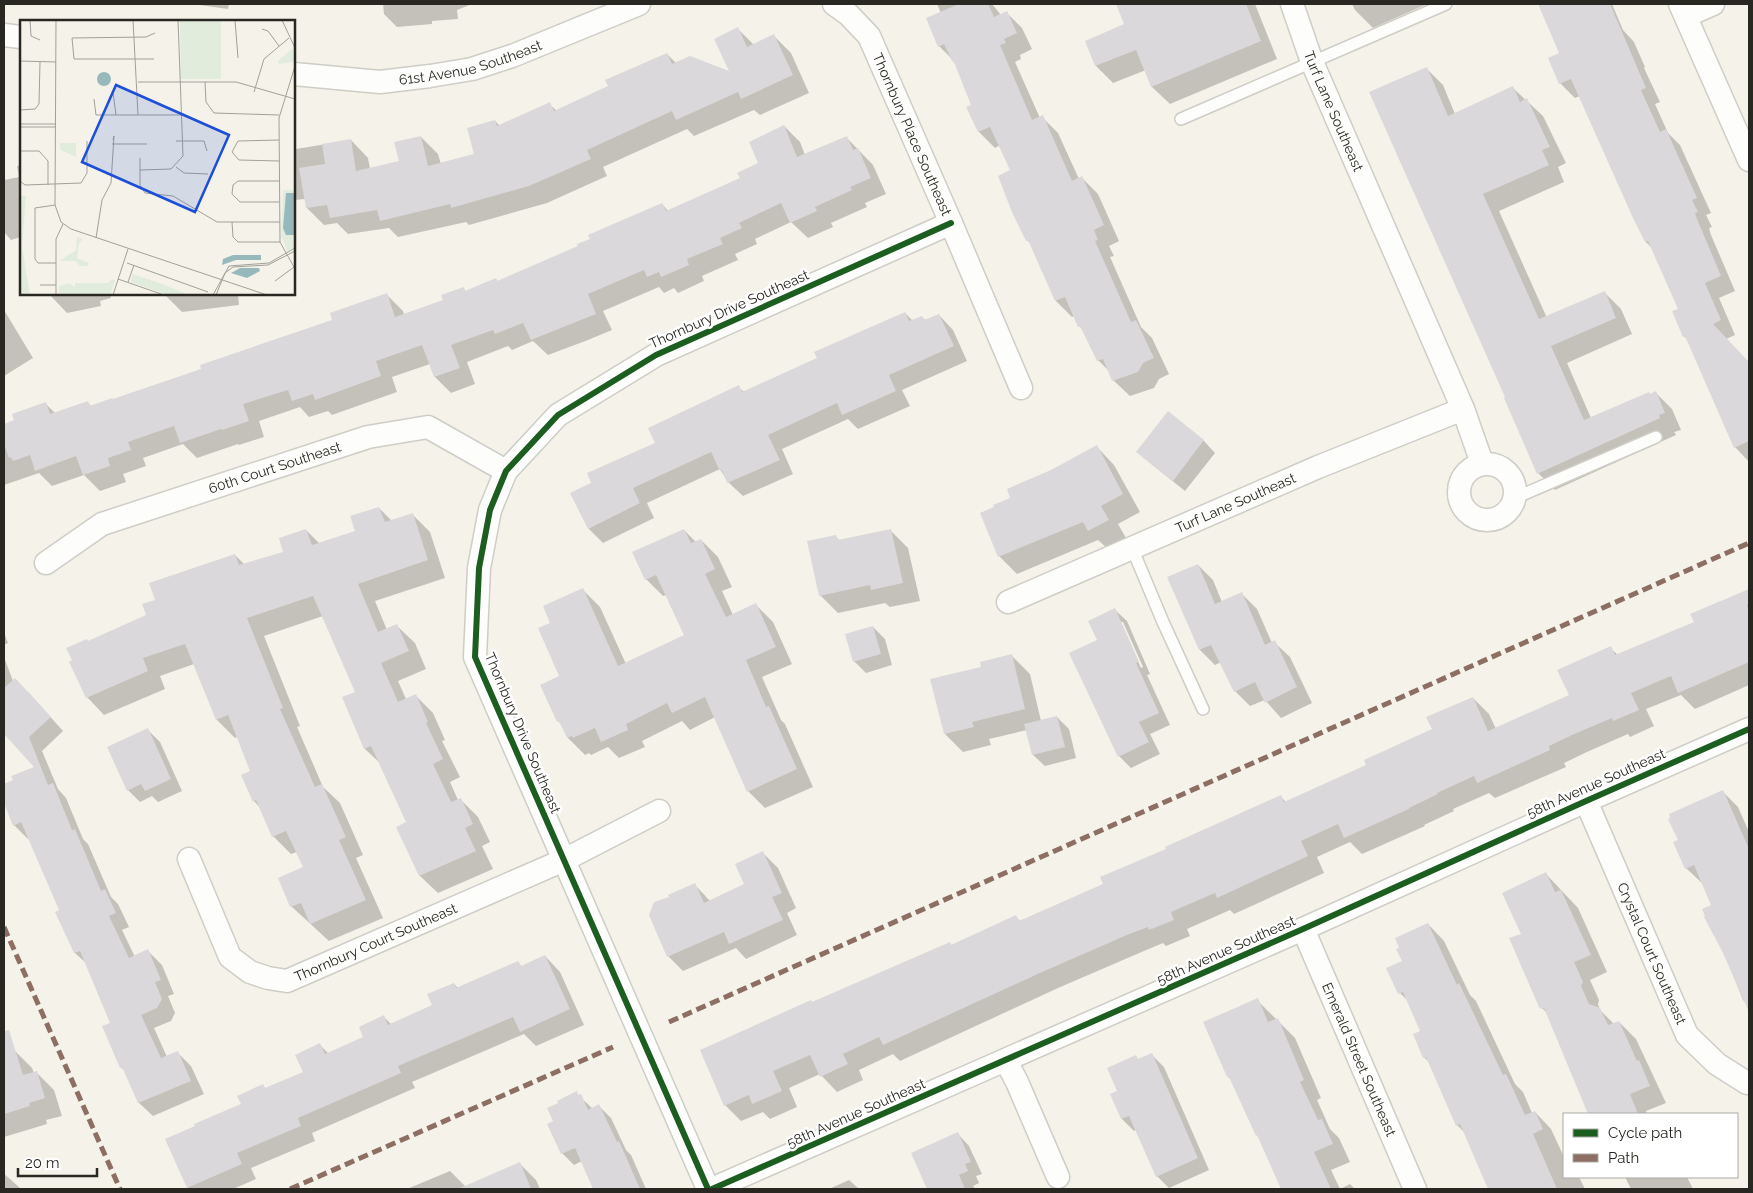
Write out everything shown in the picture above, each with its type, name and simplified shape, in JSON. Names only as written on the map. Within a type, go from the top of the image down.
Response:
[{"type":"street","name":"61st Avenue Southeast","points":[[295,74],[319,78],[380,82],[472,70],[512,56],[639,4]]},
{"type":"street","name":"Thornbury Place Southeast","points":[[834,4],[848,14],[868,36],[951,223],[1020,388]]},
{"type":"street","name":"Turf Lane Southeast","points":[[1292,4],[1312,62],[1463,408],[1482,463]]},
{"type":"street","points":[[1713,4],[1683,10],[1749,160]]},
{"type":"street","points":[[4,35],[20,37]]},
{"type":"street","name":"Thornbury Drive Southeast","points":[[710,1189],[475,657],[479,568],[490,510],[506,471],[558,415],[656,355],[951,223]]},
{"type":"street","name":"Turf Lane Southeast","points":[[1008,602],[1318,467],[1463,408]]},
{"type":"street","name":"60th Court Southeast","points":[[46,563],[102,524],[368,437],[428,427],[506,471]]},
{"type":"street","points":[[1482,463],[1494,464],[1504,468],[1512,477],[1516,487],[1515,498],[1510,509],[1502,516],[1491,520],[1480,520],[1470,515],[1462,507],[1458,496],[1459,485],[1464,475],[1472,467],[1482,463]]},
{"type":"street","name":"58th Avenue Southeast","points":[[710,1189],[1006,1061],[1749,728]]},
{"type":"street","name":"Crystal Court Southeast","points":[[1586,800],[1688,1035],[1717,1064],[1748,1087]]},
{"type":"street","name":"Thornbury Court Southeast","points":[[189,860],[230,957],[250,972],[268,978],[287,981],[564,860],[659,811]]},
{"type":"street","name":"Emerald Street Southeast","points":[[1303,929],[1415,1189]]},
{"type":"street","points":[[1006,1061],[1058,1177]]},
{"type":"lane","points":[[1181,119],[1446,4]]},
{"type":"lane","points":[[1515,498],[1656,437]]},
{"type":"lane","points":[[1132,548],[1203,709]]},
{"type":"building","points":[[959,4],[988,4],[994,17],[1007,11],[1017,33],[1004,39],[1006,43],[1000,45],[1032,120],[1043,115],[1072,181],[1082,176],[1104,225],[1094,230],[1098,240],[1095,241],[1131,322],[1136,320],[1154,358],[1143,363],[1138,372],[1112,381],[1103,359],[1097,361],[1080,326],[1078,327],[1065,297],[1055,301],[1028,240],[1026,241],[1012,212],[998,176],[1010,170],[990,127],[978,132],[966,107],[971,105],[954,62],[944,44],[938,47],[926,18]]},
{"type":"building","points":[[1116,4],[1246,4],[1261,41],[1151,87],[1136,50],[1095,66],[1085,41],[1124,24]]},
{"type":"building","points":[[1538,4],[1610,4],[1646,88],[1641,90],[1660,132],[1666,129],[1697,198],[1692,200],[1698,212],[1695,213],[1721,276],[1705,283],[1721,320],[1713,324],[1749,362],[1749,441],[1734,448],[1685,336],[1683,337],[1672,311],[1678,309],[1648,241],[1645,242],[1633,218],[1571,79],[1559,84],[1548,58],[1559,53]]},
{"type":"building","points":[[738,27],[747,47],[774,34],[793,75],[741,99],[738,92],[676,120],[672,111],[587,150],[591,159],[529,186],[451,208],[450,204],[380,221],[377,210],[330,218],[327,205],[306,208],[299,168],[325,164],[322,144],[351,139],[356,171],[399,161],[394,142],[421,136],[428,166],[474,154],[467,128],[495,120],[497,126],[550,102],[554,111],[608,86],[605,80],[667,53],[672,64],[690,56],[729,71],[714,39]]},
{"type":"building","points":[[1427,67],[1448,116],[1513,86],[1520,102],[1527,98],[1550,147],[1542,150],[1549,165],[1483,194],[1539,319],[1605,291],[1616,318],[1551,346],[1584,420],[1649,392],[1650,394],[1656,391],[1665,413],[1659,415],[1660,418],[1537,474],[1505,397],[1369,92]]},
{"type":"building","points":[[784,125],[797,157],[847,136],[853,150],[858,148],[871,178],[850,187],[852,190],[815,207],[817,211],[790,223],[781,203],[739,223],[742,228],[720,238],[723,244],[687,259],[689,265],[661,277],[659,272],[647,277],[644,270],[588,294],[596,314],[531,340],[523,323],[495,334],[493,330],[451,345],[460,368],[434,377],[422,345],[376,361],[381,376],[315,400],[313,394],[292,401],[288,390],[243,404],[249,421],[222,430],[180,443],[174,426],[128,442],[131,450],[108,458],[110,466],[83,475],[76,456],[35,471],[30,455],[13,461],[11,457],[9,458],[4,444],[4,424],[14,420],[12,414],[46,402],[50,414],[88,401],[90,406],[113,399],[201,369],[200,365],[332,320],[330,313],[387,293],[395,317],[443,300],[441,295],[464,287],[465,291],[496,278],[497,281],[578,246],[577,244],[590,239],[588,235],[662,203],[666,211],[740,178],[737,173],[758,163],[749,142]]},
{"type":"building","points":[[905,312],[909,321],[922,316],[924,320],[939,314],[954,346],[889,375],[896,391],[842,415],[837,403],[768,435],[780,460],[727,483],[722,470],[720,471],[711,452],[633,488],[640,503],[588,529],[570,493],[591,483],[587,473],[655,443],[648,428],[739,385],[742,392],[817,358],[814,352]]},
{"type":"building","points":[[1168,411],[1204,440],[1173,481],[1136,452]]},
{"type":"building","points":[[1097,445],[1123,494],[1101,506],[1109,520],[1088,531],[1083,522],[998,557],[980,513],[1010,498],[1007,489],[1051,470]]},
{"type":"building","points":[[379,507],[385,522],[413,513],[428,560],[358,584],[378,632],[397,624],[409,651],[381,663],[398,702],[416,694],[428,722],[426,723],[443,759],[433,764],[451,802],[461,798],[473,824],[465,828],[476,851],[419,876],[396,827],[406,822],[371,746],[364,749],[342,697],[355,692],[313,596],[247,618],[283,708],[280,709],[315,787],[322,784],[346,837],[339,840],[366,900],[310,924],[301,903],[290,907],[278,878],[303,867],[286,831],[272,837],[256,800],[253,802],[241,775],[250,771],[228,715],[216,720],[185,644],[143,658],[148,671],[86,698],[69,662],[72,660],[66,648],[87,639],[88,641],[146,615],[142,604],[155,600],[149,583],[235,554],[239,565],[283,552],[279,538],[306,529],[312,545],[355,531],[350,516]]},
{"type":"building","points":[[684,529],[691,543],[701,539],[715,569],[705,574],[726,617],[756,603],[776,647],[746,660],[766,707],[769,706],[797,769],[747,792],[705,697],[672,713],[667,703],[626,724],[628,730],[601,742],[595,728],[573,738],[572,736],[567,738],[559,721],[557,722],[540,685],[559,676],[538,628],[550,623],[543,606],[583,588],[618,666],[684,635],[656,575],[645,580],[632,552]]},
{"type":"building","points":[[891,529],[903,583],[871,590],[870,585],[819,596],[807,541],[836,535],[838,540]]},
{"type":"building","points":[[1198,564],[1215,604],[1242,592],[1265,645],[1275,640],[1297,687],[1265,703],[1255,682],[1234,692],[1211,645],[1199,650],[1167,577]]},
{"type":"building","points":[[1749,589],[1747,606],[1749,610],[1749,662],[1678,693],[1671,676],[1631,693],[1639,710],[1613,721],[1612,718],[1572,735],[1549,746],[1550,750],[1477,783],[1474,776],[1437,793],[1409,809],[1344,838],[1338,824],[1301,841],[1308,856],[1217,898],[1215,893],[1171,912],[1174,920],[1149,930],[1148,927],[1127,935],[883,1045],[879,1037],[843,1054],[848,1064],[820,1077],[810,1055],[773,1071],[782,1091],[752,1104],[749,1095],[724,1106],[700,1050],[811,1000],[812,1002],[950,942],[951,945],[1016,915],[1019,921],[1103,884],[1100,877],[1166,849],[1165,847],[1281,795],[1284,802],[1366,765],[1364,760],[1432,729],[1426,717],[1473,697],[1488,731],[1569,695],[1557,670],[1611,646],[1615,655],[1694,622],[1690,614]]},
{"type":"building","points":[[1115,608],[1139,662],[1136,663],[1159,713],[1139,722],[1149,742],[1118,757],[1069,653],[1097,640],[1088,621]]},
{"type":"building","points":[[873,626],[881,654],[853,662],[845,634]]},
{"type":"building","points":[[1012,654],[1025,709],[972,722],[974,727],[944,734],[930,679],[981,667],[980,662]]},
{"type":"building","points":[[15,678],[51,717],[29,737],[48,785],[53,783],[72,830],[75,829],[101,891],[105,889],[116,913],[109,916],[129,958],[148,949],[161,980],[155,982],[162,999],[157,1008],[141,1015],[161,1058],[178,1051],[191,1081],[138,1103],[102,1026],[110,1023],[80,951],[74,953],[55,912],[59,910],[21,822],[13,826],[4,803],[4,784],[13,780],[11,776],[34,767],[4,734],[4,688]]},
{"type":"building","points":[[1057,716],[1065,747],[1032,755],[1024,724]]},
{"type":"building","points":[[148,728],[171,779],[145,791],[141,784],[127,791],[107,747]]},
{"type":"building","points":[[1723,790],[1749,849],[1749,1012],[1722,951],[1704,917],[1702,909],[1711,905],[1694,865],[1685,869],[1673,842],[1678,840],[1668,819],[1670,818],[1669,814]]},
{"type":"building","points":[[763,851],[782,893],[772,897],[783,920],[729,944],[724,932],[667,957],[649,915],[654,902],[669,897],[668,895],[695,883],[704,903],[744,884],[735,864]]},
{"type":"building","points":[[1546,872],[1555,892],[1561,890],[1591,955],[1574,962],[1583,982],[1581,986],[1589,1004],[1600,1008],[1608,1025],[1619,1021],[1650,1086],[1630,1094],[1638,1113],[1588,1113],[1544,1008],[1541,1009],[1539,1007],[1509,938],[1521,934],[1502,893]]},
{"type":"building","points":[[1428,923],[1457,985],[1459,983],[1503,1075],[1506,1074],[1525,1115],[1535,1111],[1543,1129],[1533,1134],[1557,1189],[1488,1189],[1460,1124],[1456,1126],[1426,1057],[1423,1058],[1413,1034],[1420,1031],[1403,992],[1398,994],[1386,968],[1402,961],[1396,949],[1399,948],[1395,938]]},
{"type":"building","points":[[545,955],[570,1009],[520,1032],[513,1017],[398,1066],[401,1073],[298,1118],[301,1126],[237,1153],[242,1164],[187,1188],[165,1139],[241,1104],[237,1096],[263,1084],[265,1088],[303,1072],[295,1055],[320,1043],[325,1054],[363,1037],[359,1027],[384,1015],[388,1025],[432,1005],[427,994],[454,983],[456,988],[518,961],[521,966]]},
{"type":"building","points":[[1258,998],[1268,1022],[1278,1018],[1304,1080],[1300,1082],[1318,1120],[1322,1119],[1333,1144],[1314,1152],[1331,1189],[1281,1189],[1257,1135],[1229,1077],[1227,1077],[1203,1022]]},
{"type":"building","points":[[9,1030],[23,1075],[37,1071],[45,1098],[29,1103],[30,1106],[4,1114],[4,1031]]},
{"type":"building","points":[[1152,1053],[1198,1158],[1156,1177],[1129,1116],[1121,1119],[1110,1094],[1117,1091],[1107,1068],[1136,1055],[1138,1059]]},
{"type":"building","points":[[577,1091],[578,1095],[581,1094],[588,1110],[599,1104],[617,1142],[619,1141],[640,1189],[593,1189],[575,1148],[561,1154],[547,1124],[553,1121],[547,1108]]},
{"type":"building","points":[[958,1132],[971,1162],[965,1164],[968,1171],[959,1175],[965,1189],[927,1189],[911,1153]]},
{"type":"building","points":[[520,1162],[531,1189],[458,1189]]},
{"type":"marked path","points":[[669,1022],[1749,543]]},
{"type":"marked path","points":[[4,927],[120,1189]]},
{"type":"marked path","points":[[290,1189],[613,1047]]},
{"type":"cycle path","points":[[708,1189],[475,657],[479,568],[490,510],[506,471],[558,415],[656,355],[951,223]]},
{"type":"cycle path","points":[[712,1189],[1303,929],[1749,729]]}]
